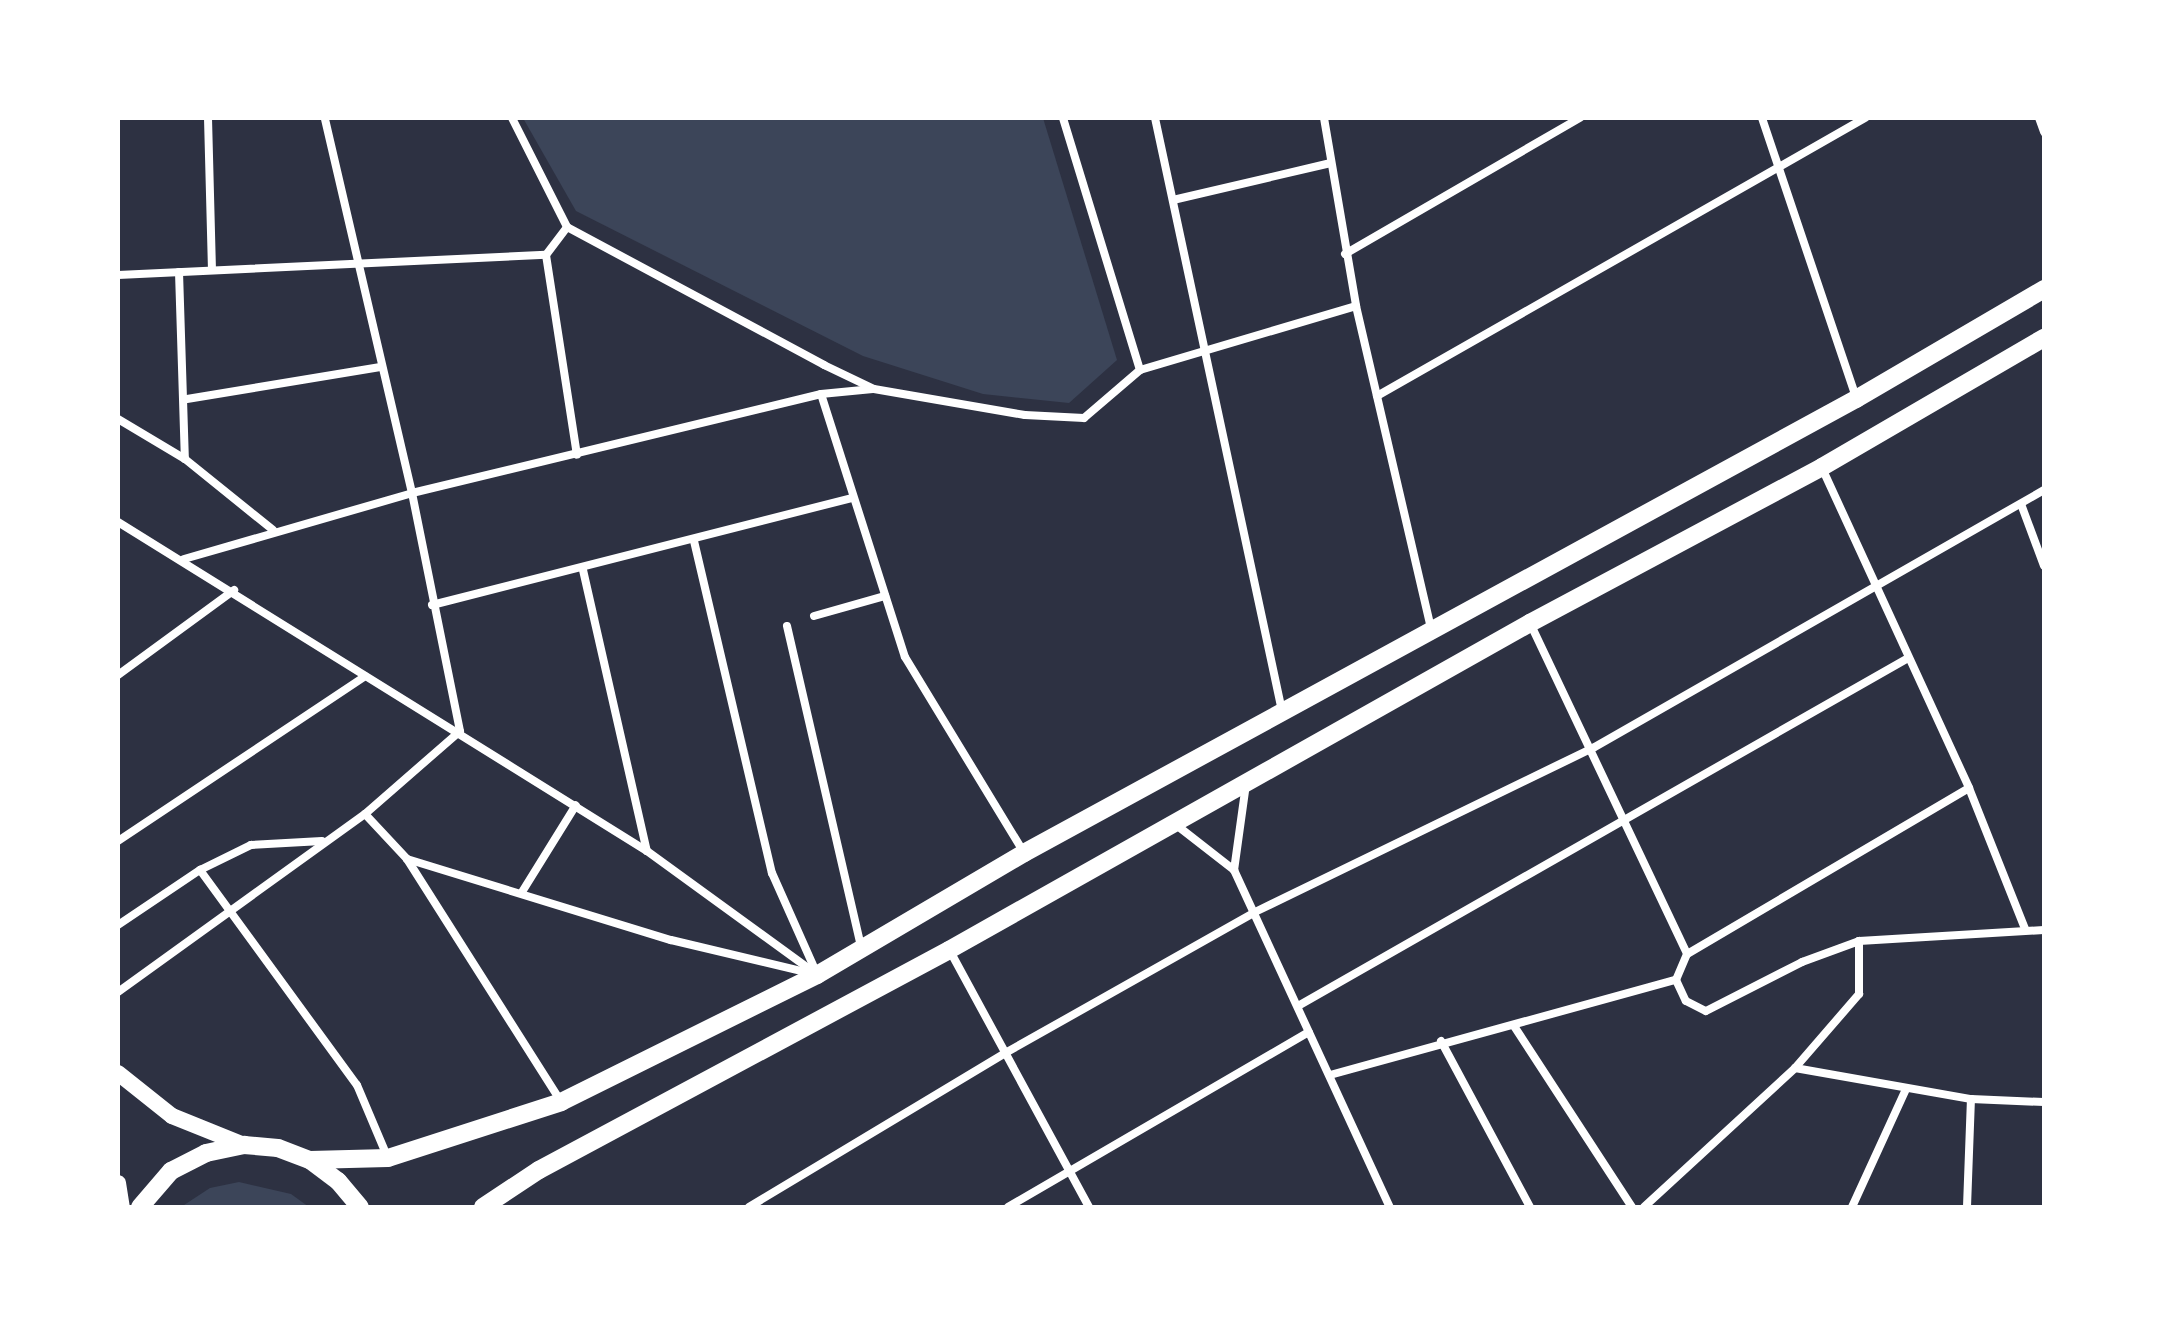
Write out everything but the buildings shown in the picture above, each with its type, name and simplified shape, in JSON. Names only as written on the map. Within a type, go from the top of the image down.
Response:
[{"type":"main road","points":[[310,1160],[388,1158],[561,1102],[817,975],[1024,853],[1431,628],[1856,399],[2044,289]]},
{"type":"main road","points":[[483,1207],[539,1170],[949,950],[1530,623],[1822,467],[2044,338]]},
{"type":"main road","points":[[118,1073],[172,1116],[244,1145],[278,1148],[310,1160],[338,1181],[360,1207]]},
{"type":"main road","points":[[140,1207],[171,1171],[206,1153],[244,1145]]},
{"type":"main road","points":[[118,1183],[122,1207]]},
{"type":"street","points":[[208,118],[212,270]]},
{"type":"street","points":[[325,118],[380,367],[412,493],[432,605],[460,731]]},
{"type":"street","points":[[512,118],[567,227],[874,389]]},
{"type":"street","points":[[1063,118],[1140,370]]},
{"type":"street","points":[[1155,118],[1208,353],[1282,711]]},
{"type":"street","points":[[1324,118],[1345,254],[1431,628]]},
{"type":"street","points":[[1345,254],[1580,118]]},
{"type":"street","points":[[1762,118],[1781,165],[1856,399]]},
{"type":"street","points":[[1377,396],[1865,118]]},
{"type":"street","points":[[2039,118],[2044,132]]},
{"type":"street","points":[[1173,200],[1331,163]]},
{"type":"street","points":[[567,227],[546,255],[577,455]]},
{"type":"street","points":[[118,275],[546,255]]},
{"type":"street","points":[[179,272],[187,399],[185,459]]},
{"type":"street","points":[[184,559],[273,530],[412,493],[821,394],[874,389],[1025,415],[1084,418],[1140,370],[1208,353],[1356,306]]},
{"type":"street","points":[[187,399],[380,367]]},
{"type":"street","points":[[821,394],[905,657],[1024,853]]},
{"type":"street","points":[[118,419],[185,459],[273,530]]},
{"type":"street","points":[[1822,467],[1969,788],[2025,929]]},
{"type":"street","points":[[749,1207],[1007,1052],[1255,912],[1593,748],[1876,582],[2044,490]]},
{"type":"street","points":[[432,605],[583,570],[853,498]]},
{"type":"street","points":[[2021,504],[2044,566]]},
{"type":"street","points":[[118,522],[234,590],[365,676],[460,731],[647,851],[817,975]]},
{"type":"street","points":[[694,541],[772,873],[817,975]]},
{"type":"street","points":[[583,570],[647,851]]},
{"type":"street","points":[[118,675],[234,590]]},
{"type":"street","points":[[814,616],[885,596]]},
{"type":"street","points":[[1530,623],[1627,819],[1687,954]]},
{"type":"street","points":[[787,626],[862,951]]},
{"type":"street","points":[[1298,1006],[1908,658]]},
{"type":"street","points":[[118,841],[365,676]]},
{"type":"street","points":[[118,992],[323,841],[365,814],[460,731]]},
{"type":"street","points":[[1234,870],[1246,783]]},
{"type":"street","points":[[1969,788],[1687,954],[1676,980],[1686,1001],[1706,1011],[1802,962],[1859,941],[2044,930]]},
{"type":"street","points":[[522,892],[576,805]]},
{"type":"street","points":[[365,814],[407,859],[561,1102]]},
{"type":"street","points":[[1175,823],[1234,870],[1390,1207]]},
{"type":"street","points":[[118,925],[200,870],[251,845],[323,841]]},
{"type":"street","points":[[407,859],[671,940],[817,975]]},
{"type":"street","points":[[200,870],[357,1085],[388,1158]]},
{"type":"street","points":[[1644,1207],[1795,1068],[1859,994],[1859,941]]},
{"type":"street","points":[[949,950],[1089,1207]]},
{"type":"street","points":[[1330,1075],[1441,1041],[1514,1026],[1676,980]]},
{"type":"street","points":[[1514,1026],[1632,1207]]},
{"type":"street","points":[[1008,1207],[1309,1032]]},
{"type":"street","points":[[1441,1041],[1530,1207]]},
{"type":"street","points":[[1795,1068],[1971,1099],[2044,1102]]},
{"type":"street","points":[[1852,1207],[1906,1089]]},
{"type":"street","points":[[1967,1207],[1971,1099]]},
{"type":"shaded area","points":[[523,118],[1043,118],[1117,360],[1069,403],[983,394],[863,356],[576,211]]},
{"type":"shaded area","points":[[239,1182],[291,1194],[309,1207],[181,1207],[210,1188]]}]
